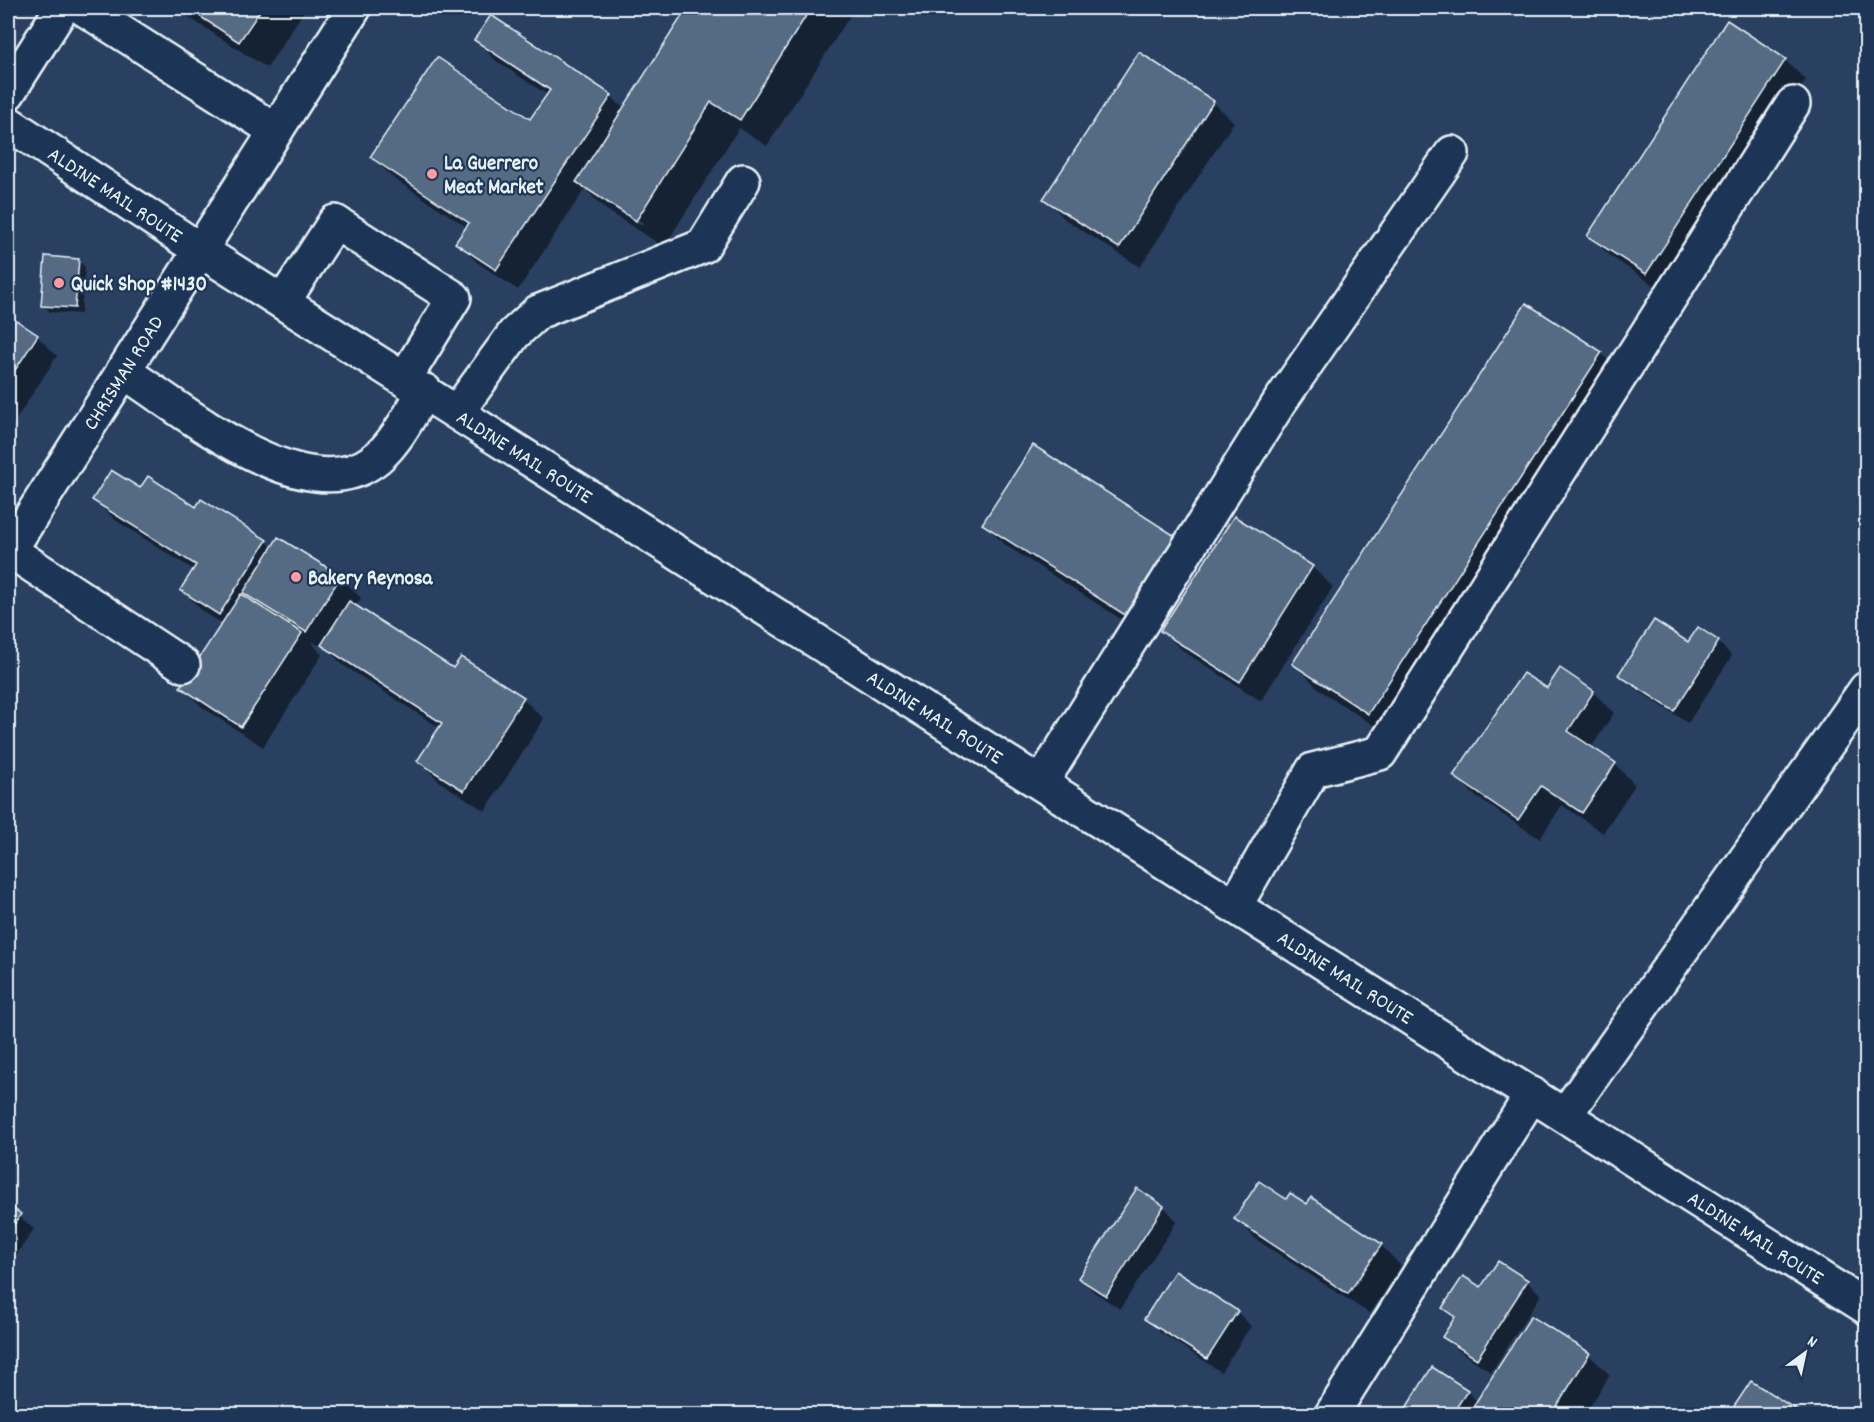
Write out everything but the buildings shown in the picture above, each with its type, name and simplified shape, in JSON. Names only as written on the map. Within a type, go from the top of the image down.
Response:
[{"type":"main road","points":[[8,93],[62,8]]},
{"type":"main road","points":[[83,8],[276,131]]},
{"type":"main road","name":"CHRISMAN ROAD","points":[[8,551],[354,8]]},
{"type":"main road","points":[[1235,906],[1313,770],[1380,753],[1793,104]]},
{"type":"main road","name":"ALDINE MAIL ROUTE","points":[[8,123],[200,250],[415,384],[1866,1307]]},
{"type":"main road","points":[[1041,783],[1279,403],[1452,153]]},
{"type":"main road","points":[[457,412],[514,334],[538,312],[703,246],[743,181]]},
{"type":"main road","points":[[123,371],[239,448],[278,466],[316,475],[342,474],[373,462],[393,438],[454,298],[334,222],[283,302]]},
{"type":"main road","points":[[8,551],[183,665]]},
{"type":"main road","points":[[1565,1115],[1866,689]]},
{"type":"main road","points":[[1332,1414],[1532,1094]]},
{"type":"place","name":"La Guerrero Meat Market","points":[[432,174]]},
{"type":"place","name":"Quick Shop #1430","points":[[59,283]]},
{"type":"place","name":"Bakery Reynosa","points":[[296,577]]}]
